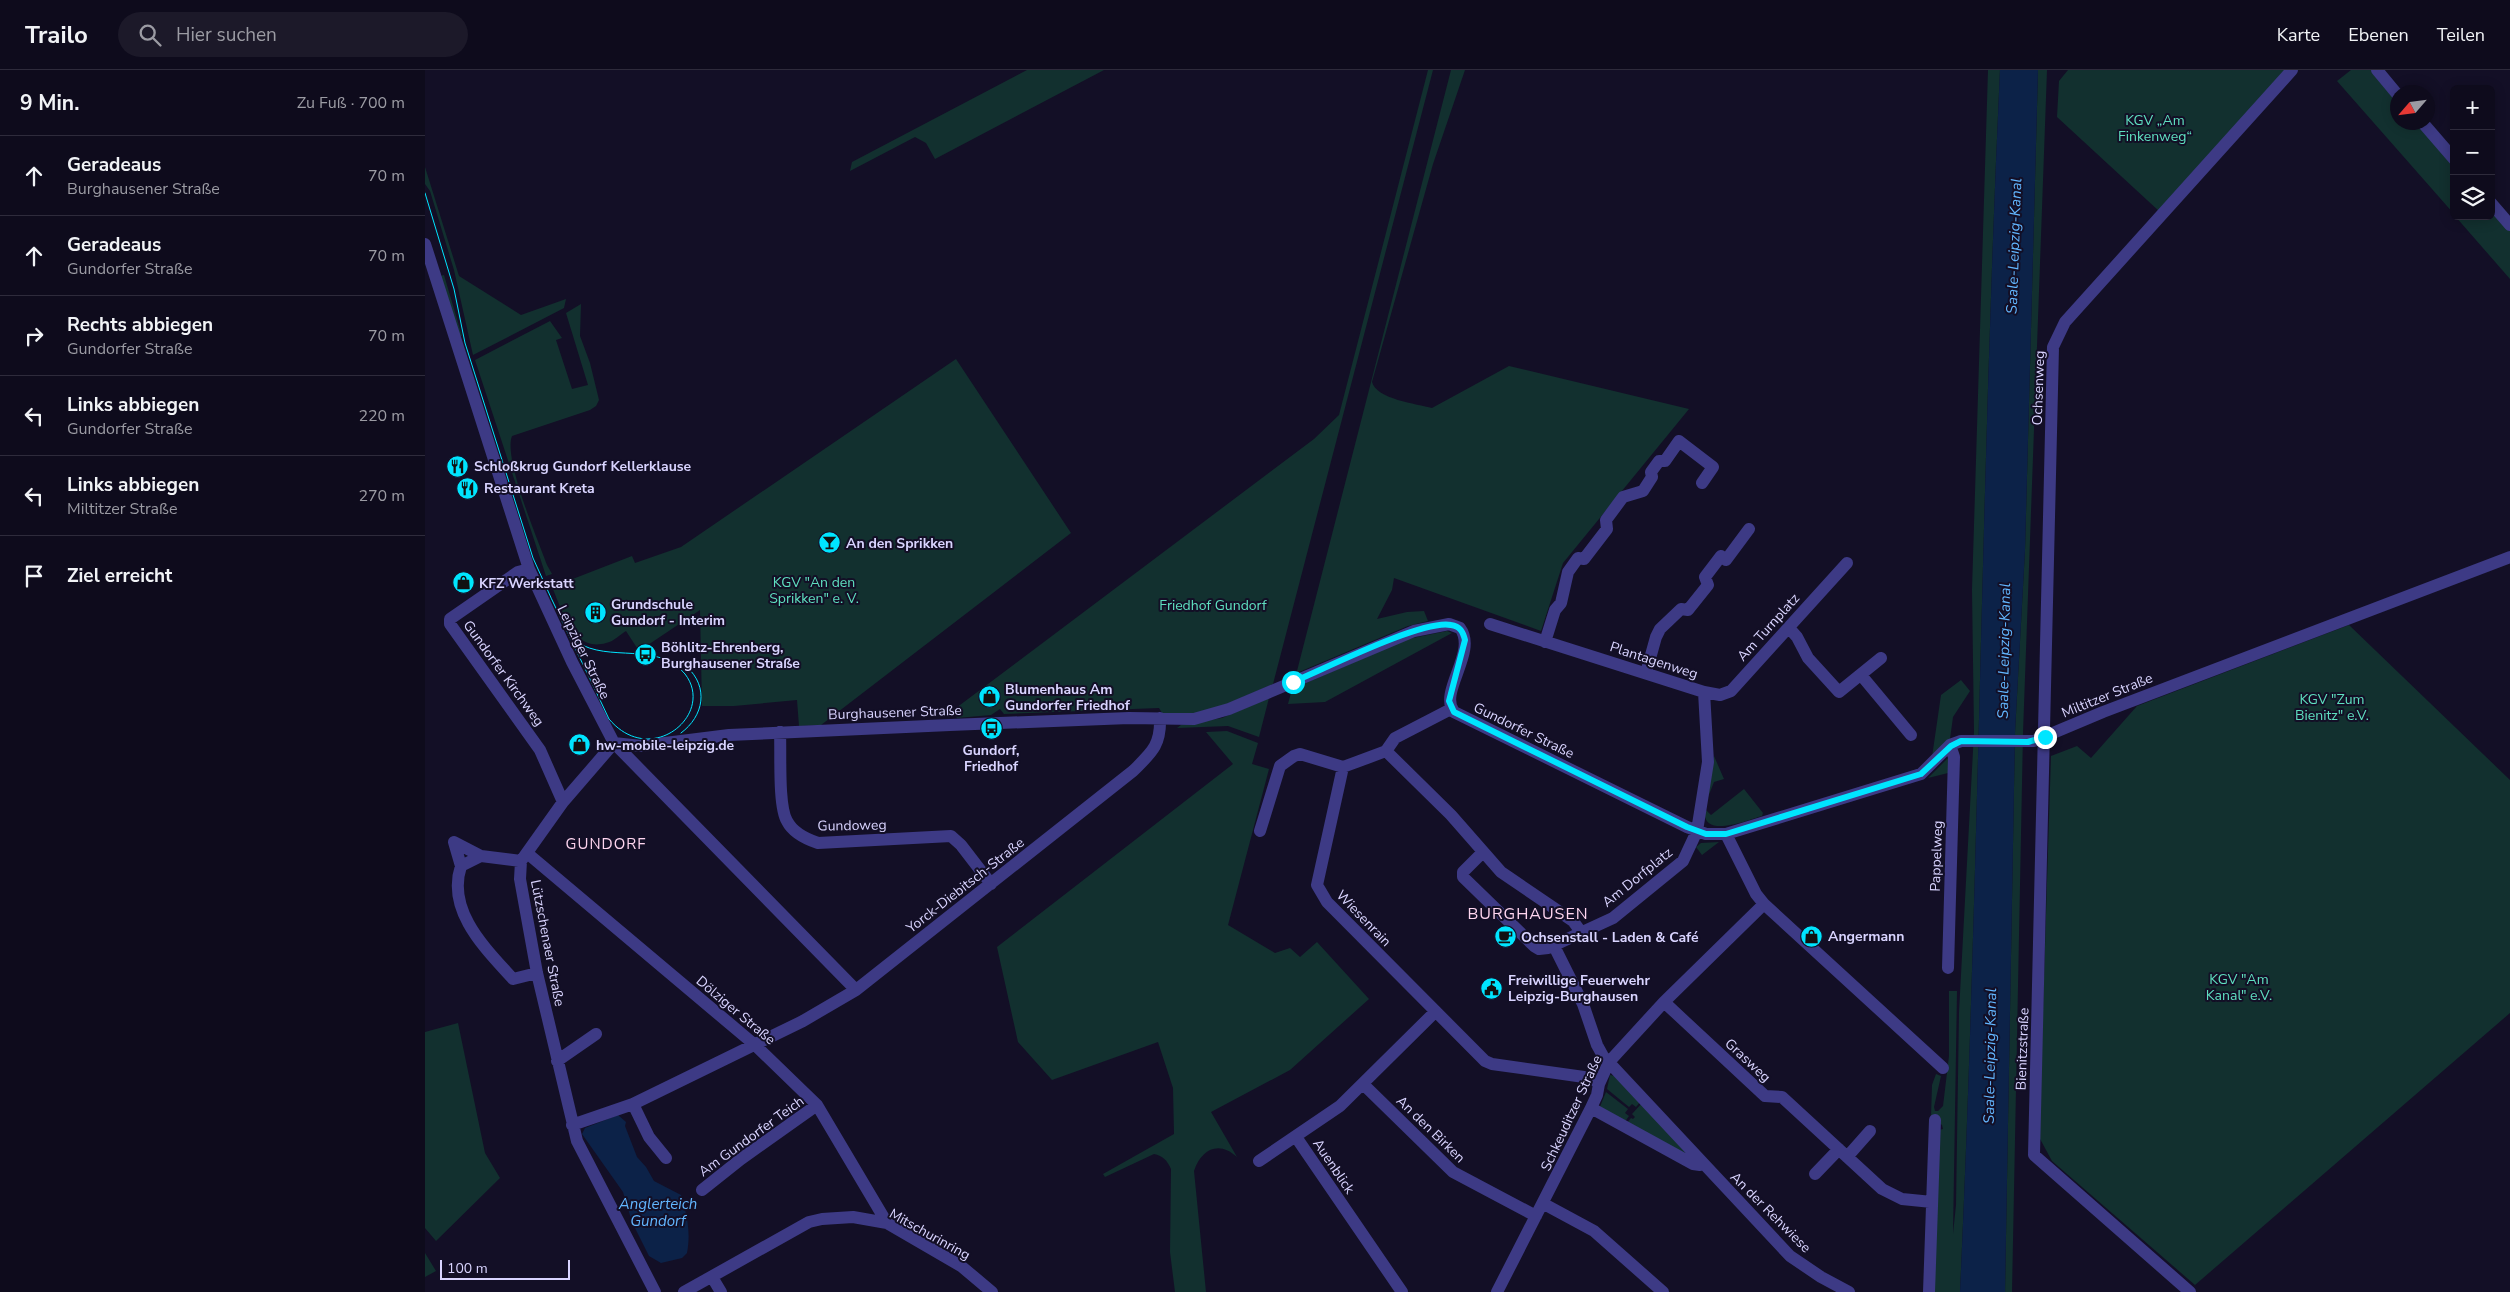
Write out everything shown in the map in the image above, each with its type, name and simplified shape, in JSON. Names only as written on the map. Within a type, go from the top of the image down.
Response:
[{"type":"street","name":"Ochsenweg","points":[[2045,737],[2052,370],[2056,338],[2065,322],[2292,70]]},
{"type":"street","points":[[2377,70],[2390,86]]},
{"type":"street","points":[[2429,130],[2450,154]]},
{"type":"street","points":[[2495,208],[2510,225]]},
{"type":"street","name":"Leipziger Straße","points":[[425,244],[529,569],[571,662],[614,743],[856,990]]},
{"type":"street","points":[[1545,642],[1555,610],[1561,603],[1568,572],[1578,558],[1584,559],[1607,529],[1606,520],[1623,497],[1643,491],[1652,477],[1651,472],[1659,461],[1665,461],[1679,441],[1713,467],[1702,483]]},
{"type":"street","points":[[1646,673],[1660,629],[1681,609],[1688,610],[1708,585],[1705,577],[1721,556],[1726,560],[1749,529]]},
{"type":"street","name":"Miltitzer Straße","points":[[1720,834],[1921,774],[1951,746],[1968,740],[2028,742],[2045,737],[2112,708],[2510,558]]},
{"type":"street","name":"Am Turnplatz","points":[[1704,692],[1721,695],[1731,690],[1847,563]]},
{"type":"street","name":"Gundorfer Kirchweg","points":[[529,569],[518,572],[450,619],[450,624],[540,750],[563,802]]},
{"type":"street","name":"Gundorfer Straße","points":[[1375,647],[1414,630],[1431,626],[1449,624],[1459,628],[1463,633],[1465,647],[1449,701],[1451,709],[1457,714],[1697,831],[1720,834]]},
{"type":"street","name":"Plantagenweg","points":[[1490,624],[1704,692],[1709,762],[1697,831]]},
{"type":"street","points":[[1789,628],[1797,637],[1809,658],[1837,691],[1842,691],[1881,658]]},
{"type":"street","name":"Burghausener Straße","points":[[614,743],[641,746],[723,735],[780,732],[1160,718],[1194,719],[1214,714],[1375,647]]},
{"type":"street","points":[[1861,675],[1911,735]]},
{"type":"street","points":[[1260,831],[1280,766],[1300,754],[1343,768],[1386,751],[1395,738],[1451,709]]},
{"type":"street","name":"Yorck-Diebitsch-Straße","points":[[755,1046],[856,990],[1133,771],[1161,735],[1160,718]]},
{"type":"street","name":"Gundoweg","points":[[780,732],[783,812],[789,825],[799,834],[818,843],[951,836],[961,845],[991,884]]},
{"type":"street","name":"Bienitzstraße","points":[[2045,737],[2035,1155],[2190,1292]]},
{"type":"street","points":[[461,866],[481,856],[524,857],[563,802],[614,743]]},
{"type":"street","name":"Pappelweg","points":[[1948,968],[1954,757],[1951,746]]},
{"type":"street","points":[[1386,751],[1451,815],[1501,872],[1573,921],[1581,932]]},
{"type":"street","name":"Wiesenrain","points":[[1343,768],[1317,885],[1327,902],[1485,1061],[1584,1078],[1599,1084]]},
{"type":"street","name":"Am Dorfplatz","points":[[1554,946],[1613,918],[1679,866],[1693,843],[1697,831]]},
{"type":"street","points":[[1720,834],[1764,904],[1943,1068]]},
{"type":"street","points":[[481,856],[455,841],[461,866],[459,894],[462,911],[473,932],[513,979],[537,973]]},
{"type":"street","points":[[1483,852],[1463,872],[1463,877],[1533,946],[1543,949],[1554,946]]},
{"type":"street","name":"Lützschenaer Straße","points":[[524,857],[520,879],[537,973],[572,1125],[585,1160],[655,1292]]},
{"type":"street","name":"Dölziger Straße","points":[[524,857],[755,1046],[817,1106],[887,1223]]},
{"type":"street","name":"Schkeuditzer Straße","points":[[1497,1292],[1544,1204],[1591,1108],[1609,1062],[1664,1002],[1764,904]]},
{"type":"street","name":"An der Rehwiese","points":[[1554,946],[1583,1004],[1597,1045],[1609,1062],[1790,1256],[1821,1277],[1849,1292]]},
{"type":"street","name":"Grasweg","points":[[1664,1002],[1765,1096],[1782,1097],[1889,1194],[1902,1199],[1932,1202]]},
{"type":"street","name":"Auenblick","points":[[1402,1292],[1296,1137],[1341,1106],[1435,1012]]},
{"type":"street","points":[[557,1061],[596,1034]]},
{"type":"street","points":[[572,1125],[633,1104],[755,1046]]},
{"type":"street","name":"An den Birken","points":[[1363,1084],[1453,1172],[1536,1216]]},
{"type":"street","points":[[633,1104],[649,1137],[666,1158]]},
{"type":"street","name":"Am Gundorfer Teich","points":[[702,1190],[741,1158],[817,1106]]},
{"type":"street","points":[[1591,1108],[1693,1164],[1699,1166],[1703,1163]]},
{"type":"street","points":[[1929,1292],[1935,1120]]},
{"type":"street","points":[[1815,1174],[1870,1131]]},
{"type":"street","points":[[1259,1162],[1296,1137]]},
{"type":"street","points":[[1544,1204],[1594,1231],[1663,1292]]},
{"type":"street","name":"Mitschurinring","points":[[684,1292],[809,1222],[822,1219],[853,1217],[887,1223],[961,1266],[992,1292]]},
{"type":"street","points":[[712,1277],[721,1292]]},
{"type":"green space","points":[[1027,70],[1104,70],[935,159],[926,143],[915,137],[850,171],[852,162]]},
{"type":"green space","name":"Friedhof Gundorf","points":[[1428,70],[1433,70],[1273,684],[1220,707],[1192,714],[1162,713],[1159,708],[1004,714],[1000,709],[991,715],[957,718],[952,711],[1314,439],[1339,415]]},
{"type":"green space","points":[[1451,70],[1465,70],[1433,164],[1372,382],[1375,388],[1389,397],[1432,408],[1509,366],[1689,409],[1563,563],[1541,631],[1394,578],[1392,590],[1377,619],[1407,612],[1424,611],[1428,621],[1408,626],[1299,672],[1297,671]]},
{"type":"green space","points":[[1988,70],[2000,70],[1988,375],[1972,987],[1960,1292],[1932,1292],[1939,1130],[1943,1129],[1942,1125],[1931,1117],[1932,1085],[1936,1074],[1941,1076],[1934,1107],[1935,1111],[1938,1111],[1943,1106],[1949,1056],[1949,991],[1957,991],[1953,1234],[1956,1205],[1959,1012],[1974,732],[1972,590]]},
{"type":"green space","points":[[2038,70],[2047,70],[2023,733],[2012,1292],[2005,1292],[2015,732],[2025,550]]},
{"type":"green space","name":"KGV „Am Finkenweg“","points":[[2068,70],[2285,70],[2160,212],[2057,117],[2059,81]]},
{"type":"green space","points":[[2351,70],[2374,70],[2390,89],[2390,130],[2425,130],[2450,158],[2450,209],[2337,81]]},
{"type":"green space","points":[[425,167],[459,276],[521,315],[566,299],[564,308],[473,355],[454,270],[430,191],[425,184]]},
{"type":"green space","points":[[2495,212],[2510,229],[2510,279],[2458,220],[2495,220]]},
{"type":"green space","points":[[444,275],[462,336],[460,336],[440,276]]},
{"type":"green space","points":[[581,304],[580,336],[590,363],[599,400],[596,406],[590,410],[512,436],[512,462],[517,480],[547,565],[552,574],[546,576],[475,360],[550,321],[562,338],[556,340],[572,389],[588,385],[566,313]]},
{"type":"green space","name":"KGV \"An den Sprikken\" e. V.","points":[[956,359],[1071,533],[821,725],[799,726],[797,700],[734,706],[702,706],[700,610],[639,651],[626,631],[614,640],[594,644],[585,642],[570,627],[552,587],[632,556],[635,563],[681,547]]},
{"type":"green space","name":"KGV \"Am Kanal\" e.V.","points":[[2349,625],[2510,780],[2510,1013],[2195,1285],[2052,1161],[2039,1137],[2051,756],[2077,746],[2091,758],[2137,706]]},
{"type":"green space","points":[[1447,631],[1452,633],[1325,702],[1288,704],[1292,689],[1408,639]]},
{"type":"green space","points":[[1961,680],[1970,691],[1953,717],[1950,739],[1932,757],[1941,695]]},
{"type":"green space","points":[[1269,698],[1259,737],[1228,726],[1177,728],[1181,725],[1222,718]]},
{"type":"green space","points":[[1227,731],[1258,743],[1252,764],[1269,769],[1228,925],[1275,953],[1290,948],[1300,957],[1317,942],[1369,999],[1290,1070],[1211,1112],[1237,1157],[1224,1149],[1217,1148],[1206,1152],[1197,1163],[1194,1171],[1206,1292],[1175,1292],[1170,1252],[1171,1169],[1168,1163],[1162,1157],[1154,1154],[1105,1177],[1103,1174],[1174,1134],[1173,1088],[1158,1042],[1052,1080],[1018,1042],[997,947],[1233,764],[1206,732]]},
{"type":"green space","points":[[1714,756],[1724,779],[1714,782],[1708,797]]},
{"type":"green space","points":[[1950,756],[1952,772],[1928,778]]},
{"type":"green space","points":[[1744,789],[1763,813],[1762,816],[1726,826],[1710,824],[1705,818],[1705,809],[1711,815]]},
{"type":"green space","points":[[1719,842],[1702,855],[1696,847],[1701,843]]},
{"type":"green space","points":[[458,1023],[485,1153],[500,1178],[436,1241],[425,1228],[425,1032]]},
{"type":"green space","points":[[1610,1075],[1619,1077],[1641,1101],[1636,1107],[1632,1104],[1629,1107],[1607,1089]]},
{"type":"green space","points":[[1606,1092],[1628,1109],[1625,1113],[1629,1116],[1624,1123],[1599,1109]]},
{"type":"green space","points":[[1642,1103],[1686,1153],[1684,1155],[1626,1124],[1631,1118],[1635,1117],[1632,1114]]},
{"type":"green space","points":[[425,1253],[436,1271],[425,1277]]},
{"type":"water","name":"Saale-Leipzig-Kanal","points":[[2000,70],[2038,70],[2025,550],[2015,732],[2005,1292],[1960,1292],[1972,987],[1988,375]]},
{"type":"water","name":"Anglerteich Gundorf","points":[[618,1115],[626,1122],[625,1126],[637,1157],[646,1167],[654,1181],[681,1195],[687,1217],[689,1238],[687,1253],[682,1258],[661,1263],[649,1256],[632,1222],[623,1192],[582,1134],[585,1128]]},
{"type":"tram line","points":[[425,193],[454,289],[465,343],[533,558],[551,599],[609,719],[626,733],[643,739],[660,737],[674,730],[686,719],[692,705],[692,689],[685,674],[674,664],[662,658],[648,655],[589,648],[577,642],[567,631]]},
{"type":"tram line","points":[[681,733],[695,718],[701,701],[699,683],[687,667]]},
{"type":"place","name":"Schloßkrug Gundorf Kellerklause","points":[[458,466]]},
{"type":"place","name":"Restaurant Kreta","points":[[468,488]]},
{"type":"place","name":"An den Sprikken","points":[[830,543]]},
{"type":"place","name":"KFZ Werkstatt","points":[[463,583]]},
{"type":"place","name":"Grundschule Gundorf - Interim","points":[[595,612]]},
{"type":"place","name":"Böhlitz-Ehrenberg, Burghausener Straße","points":[[645,655]]},
{"type":"place","name":"Blumenhaus Am Gundorfer Friedhof","points":[[989,697]]},
{"type":"place","name":"Gundorf, Friedhof","points":[[991,728]]},
{"type":"place","name":"hw-mobile-leipzig.de","points":[[580,745]]},
{"type":"place","name":"Angermann","points":[[1812,936]]},
{"type":"place","name":"Ochsenstall - Laden & Café","points":[[1505,937]]},
{"type":"place","name":"Freiwillige Feuerwehr Leipzig-Burghausen","points":[[1492,988]]},
{"type":"district","name":"GUNDORF","points":[[606,844]]},
{"type":"district","name":"BURGHAUSEN","points":[[1528,913]]},
{"type":"route","points":[[1293,682],[1414,630],[1449,624],[1456,626],[1463,633],[1465,647],[1449,701],[1454,712],[1644,804],[1687,827],[1706,834],[1715,835],[1726,834],[1921,774],[1935,763],[1954,743],[1961,741],[2028,742],[2045,737]]},
{"type":"park label","name":"KGV \"Zum Bienitz\" e.V.","points":[[2332,708]]}]
